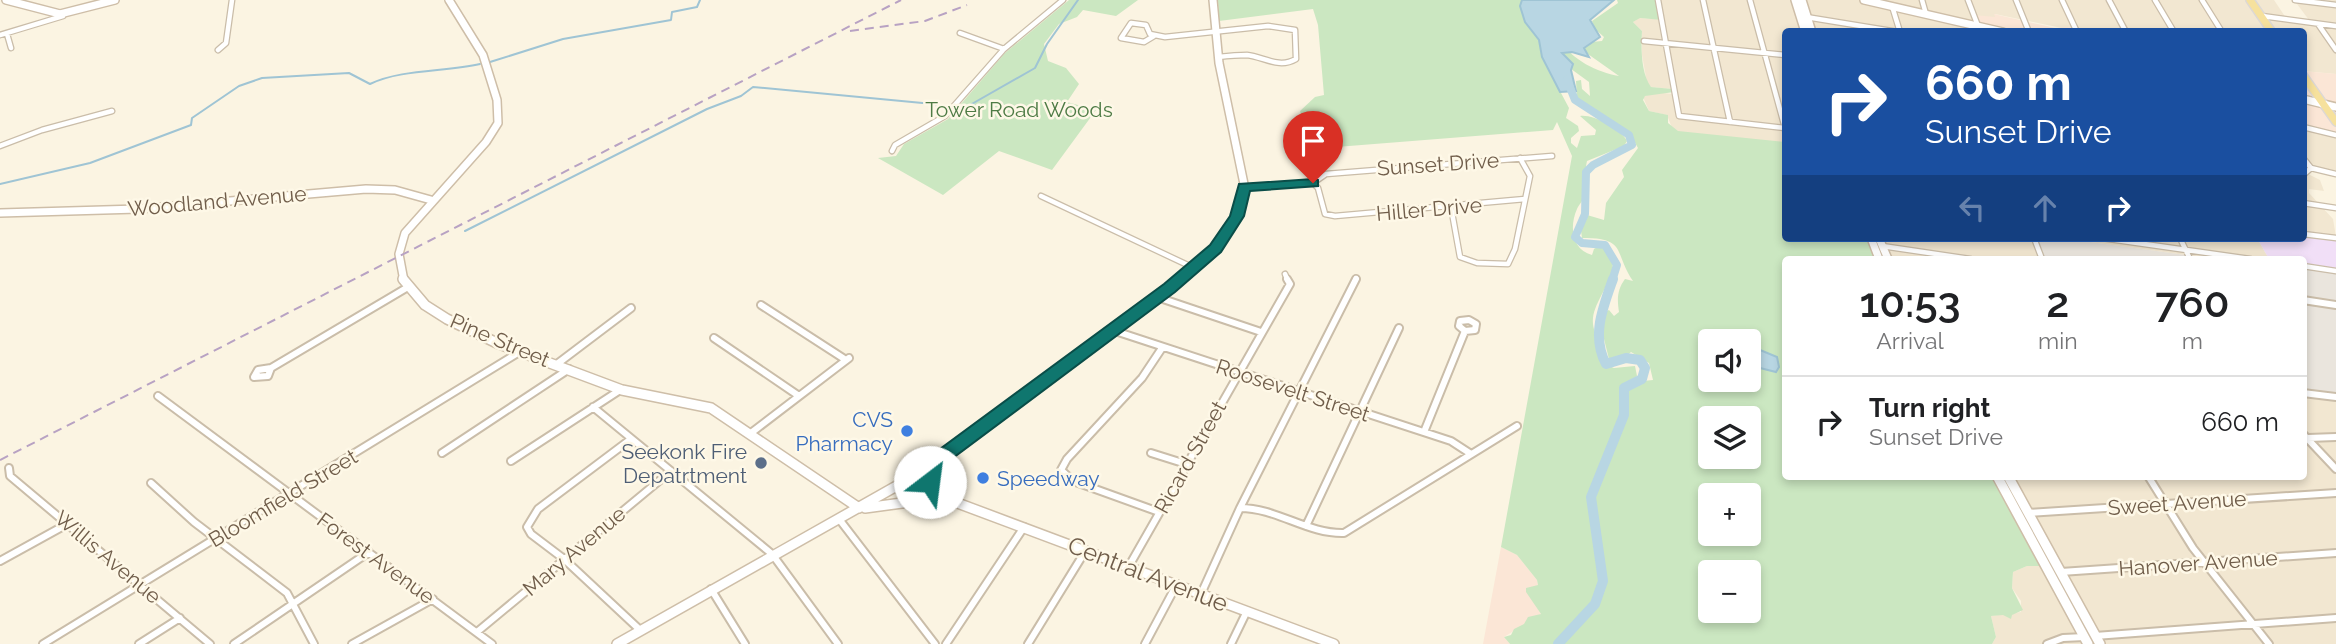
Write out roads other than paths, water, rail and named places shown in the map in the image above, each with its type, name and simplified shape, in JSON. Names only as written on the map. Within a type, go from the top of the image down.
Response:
[{"type":"main road","points":[[5,0],[43,14],[63,16],[115,0]]},
{"type":"main road","points":[[408,287],[399,263],[401,244],[410,225],[486,142],[498,123],[499,113],[483,55],[449,0]]},
{"type":"main road","points":[[1213,0],[1218,57],[1243,168],[1244,187]]},
{"type":"main road","points":[[1795,0],[1810,28]]},
{"type":"main road","points":[[1802,0],[1805,28]]},
{"type":"main road","points":[[1852,0],[1986,28]]},
{"type":"main road","points":[[1865,0],[1975,28]]},
{"type":"main road","points":[[2250,0],[2270,28]]},
{"type":"main road","points":[[2307,81],[2336,122]]},
{"type":"main road","points":[[2307,102],[2336,108]]},
{"type":"main road","name":"Central Avenue","points":[[617,644],[772,554],[904,483],[942,457],[1194,268],[1227,234],[1237,216],[1244,187]]},
{"type":"main road","name":"Woodland Avenue","points":[[0,213],[138,209],[366,188],[395,190],[431,200]]},
{"type":"main road","name":"Pine Street","points":[[408,287],[451,321],[521,351],[620,390],[702,404],[751,433],[859,508]]},
{"type":"main road","points":[[938,499],[930,482],[942,457]]},
{"type":"main road","points":[[2000,480],[2061,572],[2092,640]]},
{"type":"main road","points":[[2010,480],[2023,513],[2092,640]]},
{"type":"main road","points":[[904,483],[911,492],[938,499]]},
{"type":"main road","name":"Central Avenue","points":[[859,508],[938,499],[963,503],[1247,611],[1316,641],[1334,644]]},
{"type":"street","points":[[218,50],[226,43],[232,0]]},
{"type":"street","points":[[892,151],[895,145],[945,116],[1004,49],[1063,0]]},
{"type":"street","points":[[1658,0],[1679,116],[1782,128]]},
{"type":"street","points":[[1703,0],[1730,122]]},
{"type":"street","points":[[1750,0],[1782,117]]},
{"type":"street","points":[[1922,0],[1926,14]]},
{"type":"street","points":[[1968,0],[1978,26]]},
{"type":"street","points":[[2016,0],[2027,28]]},
{"type":"street","points":[[2062,0],[2075,28]]},
{"type":"street","points":[[2109,0],[2124,28]]},
{"type":"street","points":[[2155,0],[2172,28]]},
{"type":"street","points":[[2202,0],[2220,28]]},
{"type":"street","points":[[2298,0],[2336,5]]},
{"type":"street","points":[[1893,8],[1898,28]]},
{"type":"street","points":[[0,35],[63,16]]},
{"type":"street","points":[[2262,16],[2336,26]]},
{"type":"street","points":[[1804,17],[1874,28]]},
{"type":"street","points":[[1154,36],[1146,25],[1134,23],[1128,24],[1121,37],[1144,42],[1154,36],[1215,33],[1282,25],[1292,27],[1296,36],[1296,59],[1291,63],[1272,62],[1253,56],[1218,57]]},
{"type":"street","points":[[2318,23],[2336,50]]},
{"type":"street","points":[[960,33],[1004,49]]},
{"type":"street","points":[[7,34],[11,47]]},
{"type":"street","points":[[1644,41],[1782,55]]},
{"type":"street","points":[[0,146],[53,127],[112,111]]},
{"type":"street","points":[[2307,128],[2336,135]]},
{"type":"street","name":"Sunset Drive","points":[[1244,187],[1313,183],[1326,174],[1552,156]]},
{"type":"street","points":[[1451,207],[1460,257],[1478,263],[1508,264],[1512,260],[1530,176],[1520,158]]},
{"type":"street","points":[[2307,163],[2311,168],[2336,174]]},
{"type":"street","points":[[2307,172],[2311,168]]},
{"type":"street","name":"Hiller Drive","points":[[1313,183],[1318,188],[1325,214],[1335,216],[1525,199]]},
{"type":"street","points":[[1041,196],[1194,268]]},
{"type":"street","points":[[2307,204],[2336,208]]},
{"type":"street","points":[[2307,234],[2336,238]]},
{"type":"street","points":[[1881,242],[1954,256]]},
{"type":"street","points":[[2130,242],[2229,256]]},
{"type":"street","points":[[2182,242],[2189,256]]},
{"type":"street","points":[[2307,267],[2336,271]]},
{"type":"street","name":"Ricard Street","points":[[1129,566],[1290,284],[1285,274]]},
{"type":"street","points":[[1201,594],[1240,508],[1356,278]]},
{"type":"street","points":[[271,368],[408,287]]},
{"type":"street","points":[[1157,297],[1261,332]]},
{"type":"street","points":[[2307,301],[2336,305]]},
{"type":"street","points":[[751,433],[848,359],[761,305]]},
{"type":"street","points":[[557,364],[631,308]]},
{"type":"street","points":[[1306,526],[1399,328]]},
{"type":"street","name":"Roosevelt Street","points":[[1112,330],[1424,432],[1458,444],[1471,454]]},
{"type":"street","points":[[1424,432],[1465,331]]},
{"type":"street","points":[[714,338],[799,396]]},
{"type":"street","points":[[1159,512],[1073,481],[1061,470],[1142,378],[1162,348]]},
{"type":"street","name":"Bloomfield Street","points":[[43,644],[521,351]]},
{"type":"street","points":[[442,453],[569,369]]},
{"type":"street","points":[[511,461],[620,390]]},
{"type":"street","points":[[2307,393],[2336,397]]},
{"type":"street","name":"Forest Avenue","points":[[158,397],[489,643]]},
{"type":"street","points":[[593,407],[772,554],[838,644]]},
{"type":"street","points":[[1240,508],[1257,509],[1330,534],[1348,531],[1517,426]]},
{"type":"street","points":[[2307,437],[2336,437]]},
{"type":"street","points":[[631,439],[530,518],[527,527],[531,534],[564,559],[640,630]]},
{"type":"street","points":[[2307,440],[2336,469]]},
{"type":"street","points":[[1151,453],[1186,464]]},
{"type":"street","name":"Willis Avenue","points":[[9,468],[10,476],[210,644]]},
{"type":"street","name":"Mary Avenue","points":[[477,632],[671,471]]},
{"type":"street","points":[[2150,480],[2203,562],[2269,644]]},
{"type":"street","points":[[151,483],[216,539],[278,585],[294,604],[314,644]]},
{"type":"street","name":"Sweet Avenue","points":[[2023,513],[2336,493]]},
{"type":"street","points":[[839,519],[935,644]]},
{"type":"street","points":[[0,561],[69,523]]},
{"type":"street","points":[[946,644],[1024,527]]},
{"type":"street","points":[[1028,644],[1086,550]]},
{"type":"street","points":[[234,644],[369,552]]},
{"type":"street","name":"Hanover Avenue","points":[[2061,572],[2336,553]]},
{"type":"street","points":[[1145,644],[1177,584]]},
{"type":"street","points":[[711,589],[745,644]]},
{"type":"street","points":[[352,644],[433,599]]},
{"type":"street","points":[[1231,644],[1247,611]]},
{"type":"street","points":[[139,644],[180,618]]},
{"type":"street","points":[[2047,644],[2063,638],[2092,640],[2336,618]]},
{"type":"water","points":[[1522,0],[1614,0],[1590,20],[1600,37],[1584,48],[1589,57],[1572,52],[1562,53],[1573,64],[1571,70],[1576,91],[1560,92],[1542,57],[1539,40],[1525,22],[1520,6]]},
{"type":"water","points":[[1761,350],[1777,357],[1779,367],[1776,372],[1761,368]]},
{"type":"waterway","points":[[490,62],[563,39],[671,20],[672,12],[697,7],[700,0]]},
{"type":"waterway","points":[[963,109],[1035,68],[1047,44],[1078,0]]},
{"type":"waterway","points":[[0,184],[90,163],[191,125],[192,118],[239,86],[262,78],[349,73],[370,84],[409,73],[480,64]]},
{"type":"waterway","points":[[1567,80],[1575,100],[1629,135],[1632,145],[1593,165],[1586,172],[1585,214],[1575,237],[1582,243],[1605,245],[1617,265],[1612,281]]},
{"type":"waterway","points":[[465,231],[707,109],[741,96],[753,87],[933,104],[946,109]]},
{"type":"waterway","points":[[1558,644],[1595,604],[1603,581],[1591,497],[1624,415],[1624,388],[1642,379],[1645,368],[1640,360],[1626,358],[1606,364],[1602,353],[1599,343],[1600,321],[1613,279]]},
{"type":"railway","points":[[0,460],[901,0]]},
{"type":"railway","points":[[850,31],[925,21],[967,5]]},
{"type":"place","name":"CVS Pharmacy","points":[[907,431]]},
{"type":"place","name":"Seekonk Fire Depatrtment","points":[[761,463]]},
{"type":"place","name":"Speedway","points":[[983,478]]},
{"type":"park label","name":"Tower Road Woods","points":[[1019,109]]}]
